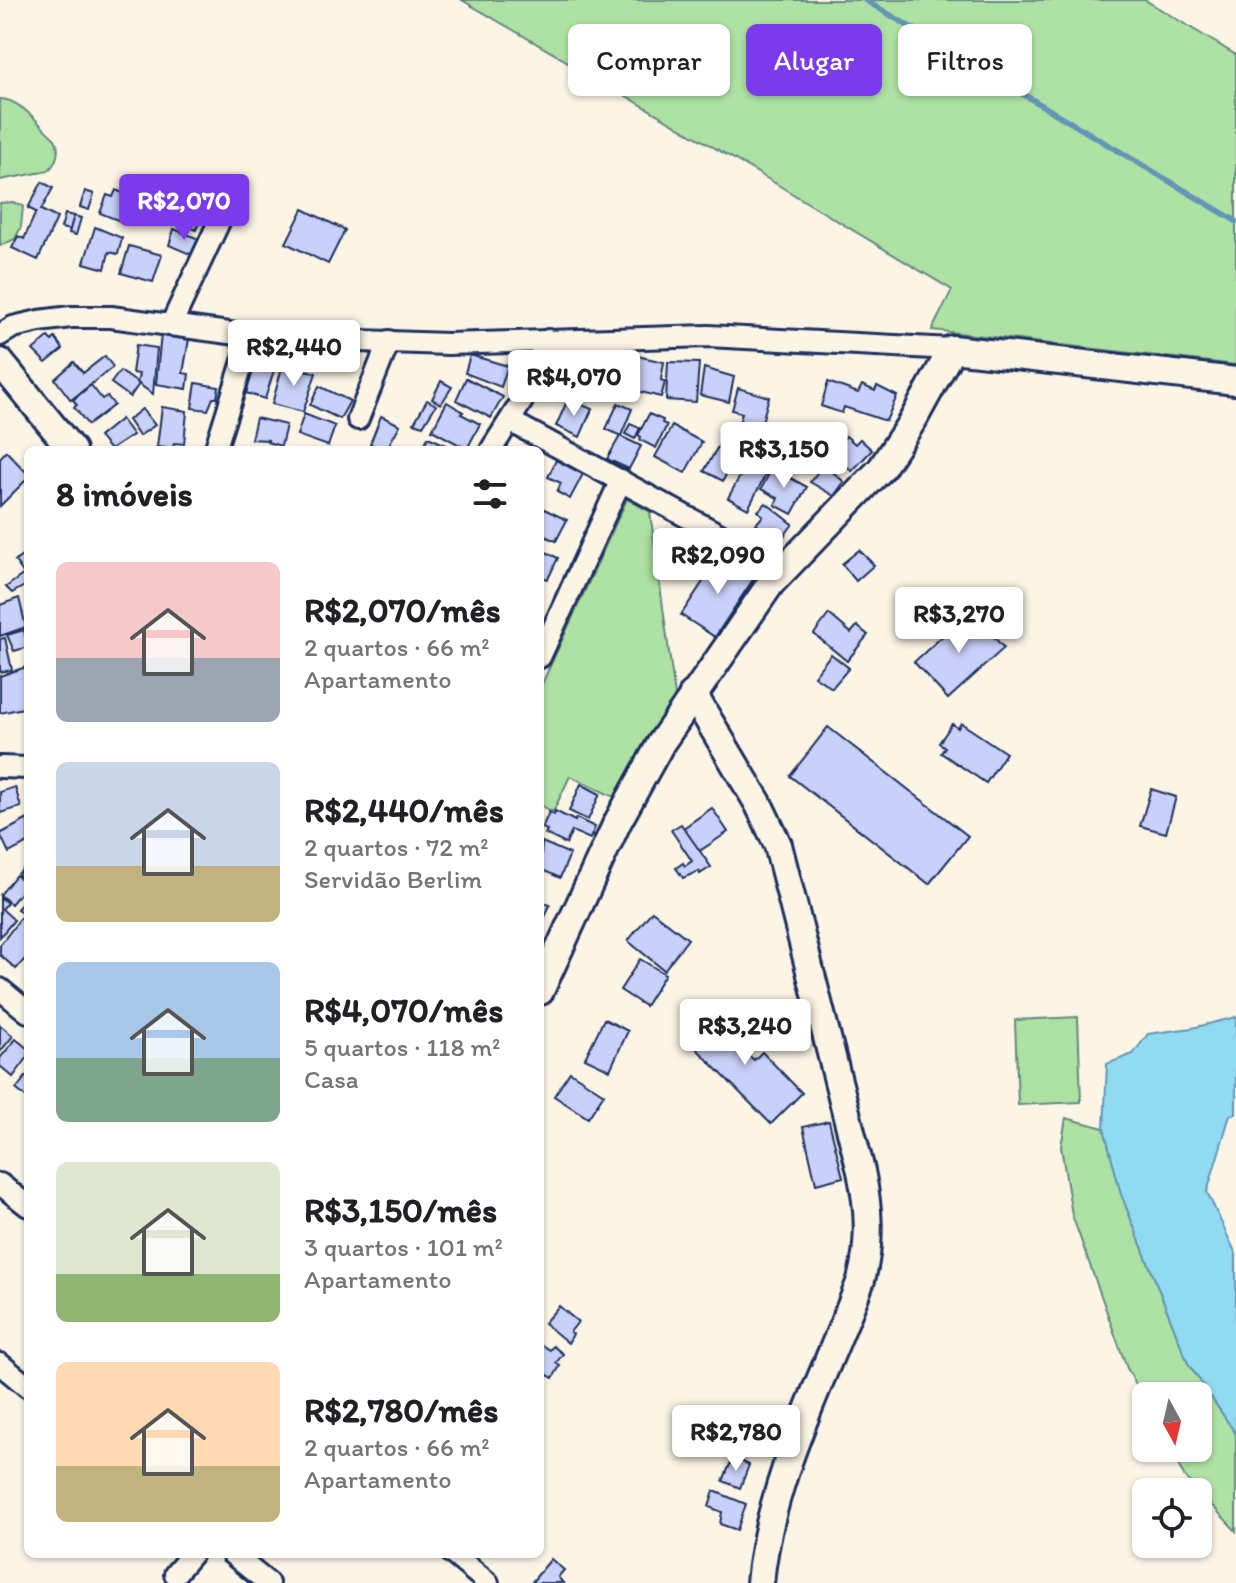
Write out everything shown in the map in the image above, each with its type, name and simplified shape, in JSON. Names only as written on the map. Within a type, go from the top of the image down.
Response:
[{"type":"street","points":[[171,325],[226,207]]},
{"type":"street","points":[[0,335],[13,327],[39,321],[111,317],[251,336],[448,344],[708,336],[952,349],[1236,381]]},
{"type":"street","points":[[217,444],[251,336]]},
{"type":"street","points":[[494,446],[522,401],[548,340]]},
{"type":"street","points":[[358,419],[389,341]]},
{"type":"street","points":[[544,982],[633,792],[693,694],[759,598],[783,569],[881,469],[913,420],[952,349]]},
{"type":"street","points":[[0,362],[69,446]]},
{"type":"street","points":[[510,421],[783,569]]},
{"type":"street","points":[[544,648],[621,480]]},
{"type":"street","points":[[693,694],[758,803],[778,845],[861,1171],[869,1221],[861,1280],[784,1474],[768,1529],[760,1583]]},
{"type":"street","points":[[0,767],[24,768]]},
{"type":"street","points":[[0,989],[24,1009]]},
{"type":"street","points":[[0,1184],[24,1203]]},
{"type":"street","points":[[0,1364],[24,1384]]},
{"type":"street","points":[[175,1574],[189,1558]]},
{"type":"street","points":[[237,1558],[268,1583]]},
{"type":"street","points":[[458,1558],[488,1583]]},
{"type":"green space","points":[[462,0],[1145,0],[1236,55],[1236,365],[932,330],[952,290],[626,96],[730,96],[730,24],[568,24],[568,62]]},
{"type":"green space","points":[[0,99],[23,108],[55,139],[57,156],[48,171],[0,180]]},
{"type":"green space","points":[[12,202],[23,206],[21,227],[15,239],[0,246],[0,203]]},
{"type":"green space","points":[[627,499],[650,512],[676,703],[616,798],[570,776],[553,812],[544,807],[544,679]]},
{"type":"green space","points":[[1078,1017],[1081,1102],[1018,1105],[1015,1020]]},
{"type":"green space","points":[[1066,1118],[1104,1128],[1121,1194],[1188,1363],[1201,1382],[1134,1382],[1072,1215],[1061,1147]]},
{"type":"green space","points":[[1212,1398],[1236,1434],[1236,1531],[1212,1506],[1212,1478],[1184,1476],[1176,1462],[1212,1462]]},
{"type":"water","points":[[1236,1017],[1236,1114],[1230,1115],[1207,1192],[1236,1254],[1236,1434],[1212,1398],[1212,1382],[1201,1382],[1188,1363],[1121,1194],[1104,1128],[1107,1064],[1133,1054],[1148,1034],[1192,1028]]},
{"type":"building","points":[[42,182],[53,188],[41,210],[57,218],[38,260],[12,248],[18,236],[24,239],[36,212],[28,208]]},
{"type":"building","points":[[195,185],[213,193],[196,230],[178,221]]},
{"type":"building","points":[[161,187],[177,196],[172,206],[155,197]]},
{"type":"building","points":[[116,190],[134,198],[125,223],[100,213],[107,195],[113,197]]},
{"type":"building","points":[[85,191],[94,194],[89,210],[80,207]]},
{"type":"building","points":[[303,209],[345,230],[328,264],[286,243]]},
{"type":"building","points":[[65,214],[74,216],[70,230],[61,228]]},
{"type":"building","points":[[74,216],[81,218],[76,235],[69,233]]},
{"type":"building","points":[[95,227],[122,238],[118,254],[109,252],[105,269],[84,263]]},
{"type":"building","points":[[174,229],[199,239],[192,255],[169,245]]},
{"type":"building","points":[[129,246],[162,255],[153,282],[121,273]]},
{"type":"building","points":[[161,334],[189,339],[183,373],[189,374],[187,389],[156,384]]},
{"type":"building","points":[[48,337],[52,341],[55,338],[63,349],[46,363],[33,350]]},
{"type":"building","points":[[136,345],[157,348],[153,394],[137,383],[139,374],[132,373]]},
{"type":"building","points":[[470,355],[508,366],[501,387],[465,373]]},
{"type":"building","points":[[105,356],[113,367],[71,400],[55,379],[74,362],[83,373]]},
{"type":"building","points":[[637,356],[664,362],[661,380],[665,382],[661,397],[629,389]]},
{"type":"building","points":[[256,362],[275,367],[265,399],[246,393]]},
{"type":"building","points":[[668,362],[699,363],[696,402],[666,400]]},
{"type":"building","points":[[283,364],[316,373],[303,412],[272,404]]},
{"type":"building","points":[[582,366],[592,370],[588,379],[578,376]]},
{"type":"building","points":[[704,368],[734,377],[729,402],[700,395]]},
{"type":"building","points":[[120,371],[139,384],[130,397],[111,383]]},
{"type":"building","points":[[563,373],[588,383],[583,395],[559,384]]},
{"type":"building","points":[[601,375],[622,379],[619,391],[598,387]]},
{"type":"building","points":[[466,378],[503,397],[491,418],[456,400]]},
{"type":"building","points":[[441,381],[452,387],[441,404],[432,399]]},
{"type":"building","points":[[828,382],[858,393],[862,385],[875,391],[877,386],[897,396],[886,421],[844,407],[842,413],[821,406]]},
{"type":"building","points":[[196,383],[219,387],[217,398],[213,398],[208,410],[192,408]]},
{"type":"building","points":[[91,385],[102,399],[107,396],[114,405],[88,425],[74,407],[77,405],[73,400]]},
{"type":"building","points":[[319,386],[350,401],[340,419],[310,405]]},
{"type":"building","points":[[738,388],[769,397],[760,429],[739,423],[742,413],[732,410]]},
{"type":"building","points":[[568,399],[592,409],[580,437],[556,426]]},
{"type":"building","points":[[427,400],[436,405],[423,426],[414,423]]},
{"type":"building","points":[[447,402],[480,424],[469,446],[461,446],[432,430]]},
{"type":"building","points":[[618,403],[632,409],[621,436],[606,429]]},
{"type":"building","points":[[162,407],[187,411],[184,444],[157,446]]},
{"type":"building","points":[[142,409],[155,425],[139,436],[128,420]]},
{"type":"building","points":[[304,414],[335,426],[328,446],[297,435]]},
{"type":"building","points":[[649,414],[667,425],[656,448],[640,440],[638,435]]},
{"type":"building","points":[[381,416],[400,425],[388,446],[370,444]]},
{"type":"building","points":[[256,418],[286,425],[281,446],[268,440],[251,439]]},
{"type":"building","points":[[121,419],[133,435],[116,446],[107,446],[99,437]]},
{"type":"building","points":[[630,424],[640,428],[635,439],[625,434]]},
{"type":"building","points":[[672,426],[702,442],[685,473],[655,457]]},
{"type":"building","points":[[820,428],[838,437],[829,451],[812,440]]},
{"type":"building","points":[[620,436],[641,446],[629,469],[607,459]]},
{"type":"building","points":[[846,436],[855,444],[860,439],[872,450],[852,471],[831,452]]},
{"type":"building","points":[[428,437],[448,446],[424,446]]},
{"type":"building","points":[[720,443],[737,452],[723,481],[704,471]]},
{"type":"building","points":[[6,451],[24,470],[24,482],[0,506],[0,458]]},
{"type":"building","points":[[751,456],[770,466],[748,509],[728,498]]},
{"type":"building","points":[[556,460],[583,474],[570,499],[557,492],[561,483],[548,477]]},
{"type":"building","points":[[824,464],[844,482],[834,496],[810,482]]},
{"type":"building","points":[[772,468],[807,487],[792,514],[775,505],[778,498],[761,489]]},
{"type":"building","points":[[766,503],[793,524],[778,544],[756,524],[763,516],[758,511]]},
{"type":"building","points":[[544,509],[567,520],[556,541],[544,536]]},
{"type":"building","points":[[859,550],[874,565],[856,581],[842,564]]},
{"type":"building","points":[[544,551],[558,558],[548,579],[544,578]]},
{"type":"building","points":[[24,555],[24,574],[15,561]]},
{"type":"building","points":[[720,556],[754,578],[715,637],[681,615]]},
{"type":"building","points":[[24,574],[24,586],[12,593],[6,587]]},
{"type":"building","points":[[19,598],[24,628],[0,636],[0,605]]},
{"type":"building","points":[[970,611],[1004,648],[948,699],[914,662]]},
{"type":"building","points":[[829,614],[851,633],[857,626],[868,635],[847,661],[814,634]]},
{"type":"building","points":[[24,630],[24,648],[14,651],[7,635]]},
{"type":"building","points":[[5,638],[12,670],[0,672],[0,639]]},
{"type":"building","points":[[831,654],[849,668],[832,688],[814,676]]},
{"type":"building","points":[[24,668],[24,708],[0,713],[0,676]]},
{"type":"building","points":[[961,723],[1006,753],[986,783],[941,753],[945,747],[939,743],[952,724],[958,728]]},
{"type":"building","points":[[828,727],[968,836],[929,884],[790,776]]},
{"type":"building","points":[[581,784],[600,794],[588,820],[569,811]]},
{"type":"building","points":[[15,787],[21,807],[0,813],[0,792]]},
{"type":"building","points":[[1151,789],[1176,797],[1166,833],[1140,826]]},
{"type":"building","points":[[712,808],[728,832],[698,852],[682,829]]},
{"type":"building","points":[[555,811],[595,827],[590,839],[572,831],[566,844],[545,834],[544,823],[549,812],[554,815]]},
{"type":"building","points":[[24,821],[24,845],[9,853],[0,834]]},
{"type":"building","points":[[681,824],[711,867],[700,874],[699,871],[683,878],[676,868],[692,861],[671,830]]},
{"type":"building","points":[[544,843],[570,854],[560,878],[544,871]]},
{"type":"building","points":[[16,875],[24,882],[24,889],[11,904],[0,895]]},
{"type":"building","points":[[0,897],[7,903],[2,909],[14,920],[0,937]]},
{"type":"building","points":[[24,901],[24,915],[17,909]]},
{"type":"building","points":[[544,903],[550,905],[544,919]]},
{"type":"building","points":[[652,911],[688,939],[664,970],[628,941]]},
{"type":"building","points":[[24,917],[24,960],[16,969],[0,955],[0,945]]},
{"type":"building","points":[[640,959],[665,974],[645,1006],[620,990]]},
{"type":"building","points":[[721,1009],[755,1041],[744,1051],[754,1060],[762,1052],[802,1093],[771,1124],[689,1041]]},
{"type":"building","points":[[604,1019],[628,1031],[610,1070],[585,1058]]},
{"type":"building","points":[[0,1025],[13,1036],[0,1052]]},
{"type":"building","points":[[16,1039],[24,1046],[24,1062],[13,1077],[0,1066],[0,1058]]},
{"type":"building","points":[[570,1072],[604,1094],[588,1118],[554,1096]]},
{"type":"building","points":[[24,1079],[24,1096],[16,1089]]},
{"type":"building","points":[[829,1121],[843,1177],[816,1184],[803,1127]]},
{"type":"building","points":[[559,1306],[578,1322],[570,1332],[573,1334],[568,1343],[544,1323]]},
{"type":"building","points":[[553,1346],[563,1354],[556,1363],[560,1366],[553,1378],[544,1373],[544,1347],[550,1350]]},
{"type":"building","points":[[733,1457],[749,1465],[740,1488],[723,1481]]},
{"type":"building","points":[[714,1491],[746,1504],[737,1530],[720,1524],[722,1512],[709,1507]]},
{"type":"building","points":[[551,1559],[564,1570],[558,1577],[563,1583],[531,1583]]},
{"type":"waterway","points":[[865,0],[1236,221]]}]
